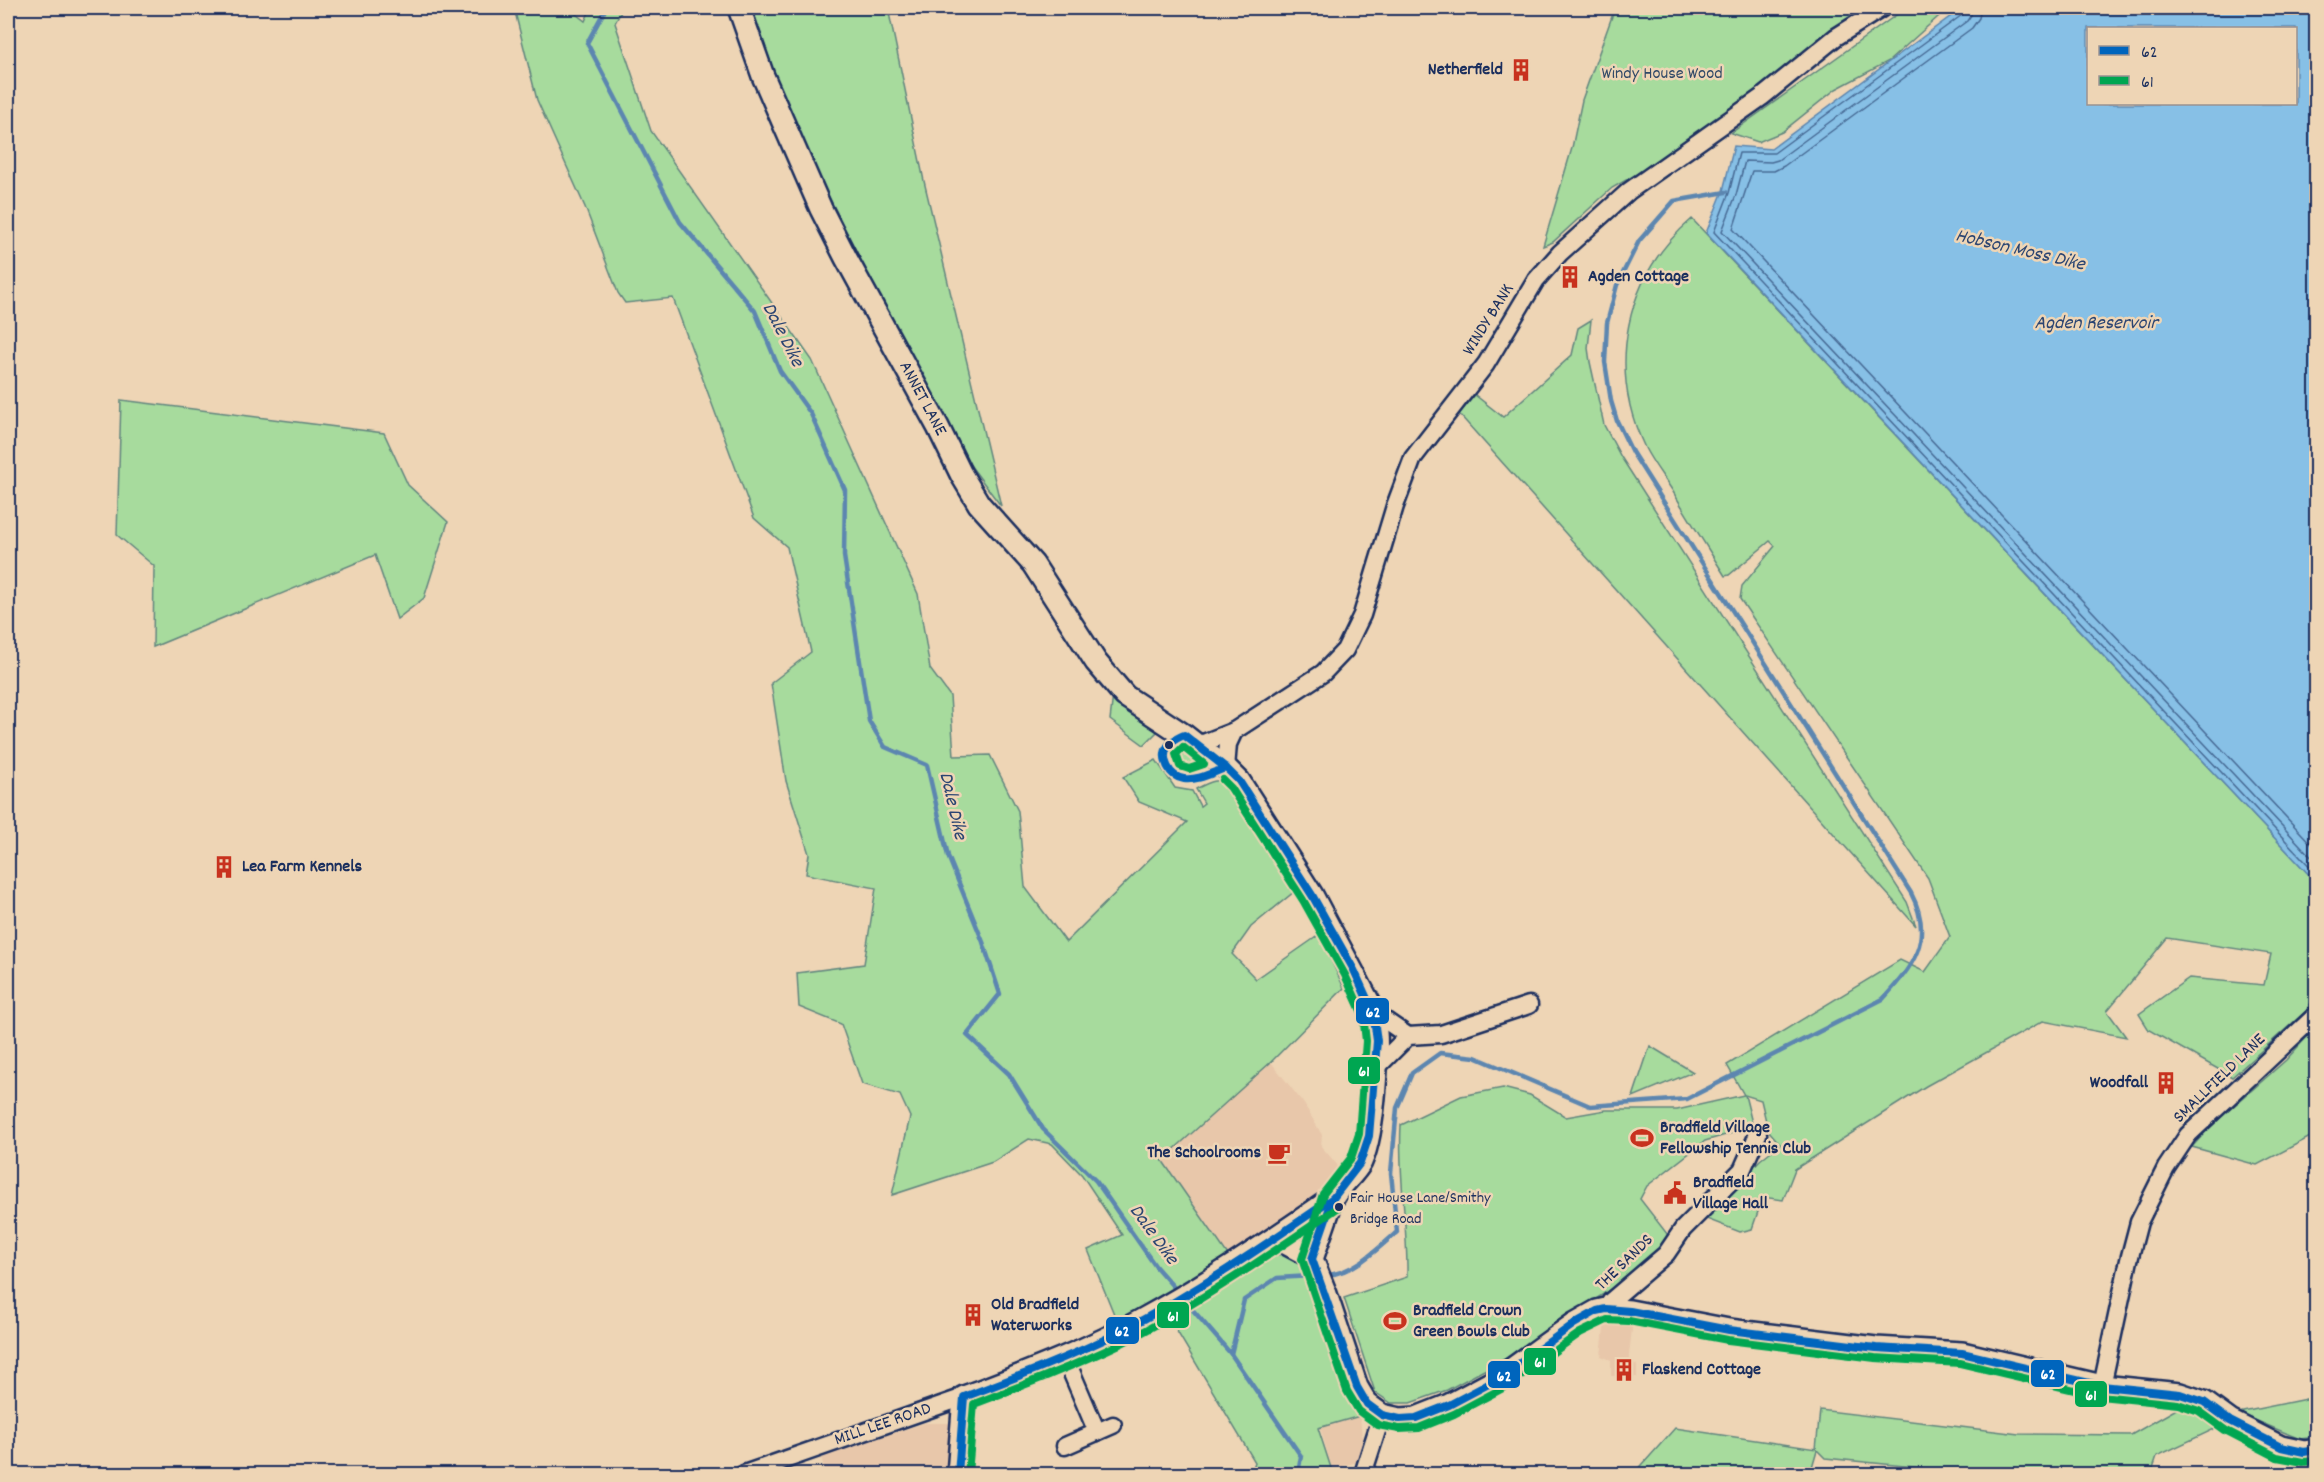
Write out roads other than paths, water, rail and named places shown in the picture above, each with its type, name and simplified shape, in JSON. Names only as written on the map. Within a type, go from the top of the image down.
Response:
[{"type":"street","name":"ANNET LANE","points":[[740,8],[763,76],[821,209],[979,504],[1033,564],[1096,662],[1125,696],[1190,740],[1239,781],[1312,895],[1354,970],[1373,1012],[1377,1041],[1369,1136],[1360,1163],[1333,1198]]},
{"type":"street","name":"WINDY BANK","points":[[1190,740],[1206,742],[1234,731],[1323,673],[1345,650],[1362,615],[1395,506],[1413,458],[1486,364],[1536,280],[1560,253],[1629,191],[1762,98],[1836,38],[1882,8]]},
{"type":"street","points":[[1226,768],[1228,744],[1234,731]]},
{"type":"street","points":[[1373,1012],[1408,1036],[1441,1034],[1529,1005]]},
{"type":"street","name":"SMALLFIELD LANE","points":[[2102,1386],[2139,1222],[2166,1168],[2188,1135],[2316,1015]]},
{"type":"street","points":[[1375,1069],[1408,1036]]},
{"type":"street","name":"THE SANDS","points":[[1606,1309],[1611,1301],[1666,1254],[1683,1229],[1742,1170],[1758,1134]]},
{"type":"street","points":[[1313,1261],[1333,1198]]},
{"type":"street","name":"MILL LEE ROAD","points":[[744,1474],[964,1397],[1065,1357],[1141,1321],[1276,1238],[1333,1198]]},
{"type":"street","points":[[1276,1238],[1304,1252],[1313,1261],[1366,1404],[1382,1415],[1400,1419],[1416,1418],[1449,1405],[1498,1379],[1584,1318],[1606,1309],[1630,1311],[1729,1329],[1876,1348],[1962,1353],[2102,1386],[2180,1394],[2204,1402],[2230,1420],[2281,1447],[2304,1452],[2316,1450]]},
{"type":"street","points":[[1065,1357],[1097,1432]]},
{"type":"street","points":[[957,1474],[964,1397]]},
{"type":"street","points":[[1363,1474],[1382,1415]]},
{"type":"street","points":[[1065,1446],[1113,1425]]},
{"type":"water","name":"Agden Reservoir","points":[[1962,8],[2316,8],[2316,882],[1706,233],[1723,191],[1734,146],[1771,149]]},
{"type":"waterway","name":"Dale Dike","points":[[606,8],[587,43],[680,222],[755,311],[780,371],[811,414],[845,490],[844,556],[869,721],[885,747],[927,765],[948,856],[983,942],[1000,994],[967,1035],[1009,1074],[1043,1129],[1096,1181],[1156,1267],[1178,1292]]},
{"type":"waterway","points":[[1326,1275],[1336,1274],[1355,1266],[1397,1232],[1391,1173],[1397,1108],[1412,1073],[1440,1053],[1475,1057],[1590,1106],[1687,1099],[1883,999],[1903,975],[1917,951],[1921,938],[1921,924],[1911,893],[1632,452],[1617,421],[1611,401],[1605,362],[1607,323],[1617,285],[1639,241],[1674,201],[1726,192]]},
{"type":"waterway","points":[[1231,1354],[1244,1300],[1277,1278],[1311,1276]]},
{"type":"waterway","name":"Dale Dike","points":[[1185,1301],[1231,1354],[1301,1456],[1298,1474]]},
{"type":"place","name":"Netherfield","points":[[1521,70]]},
{"type":"place","name":"Agden Cottage","points":[[1570,277]]},
{"type":"place","name":"Lea Farm Kennels","points":[[224,867]]},
{"type":"place","name":"Woodfall","points":[[2166,1083]]},
{"type":"place","name":"Bradfield Village Fellowship Tennis Club","points":[[1642,1138]]},
{"type":"place","name":"The Schoolrooms","points":[[1279,1153]]},
{"type":"place","name":"Bradfield Village Hall","points":[[1675,1193]]},
{"type":"place","name":"Fair House Lane/Smithy Bridge Road","points":[[1339,1207]]},
{"type":"place","name":"Old Bradfield Waterworks","points":[[973,1315]]},
{"type":"place","name":"Bradfield Crown Green Bowls Club","points":[[1395,1321]]},
{"type":"place","name":"Flaskend Cottage","points":[[1624,1370]]},
{"type":"park label","name":"Windy House Wood","points":[[1662,74]]},
{"type":"water label","name":"Hobson Moss Dike","points":[[2020,251]]}]
